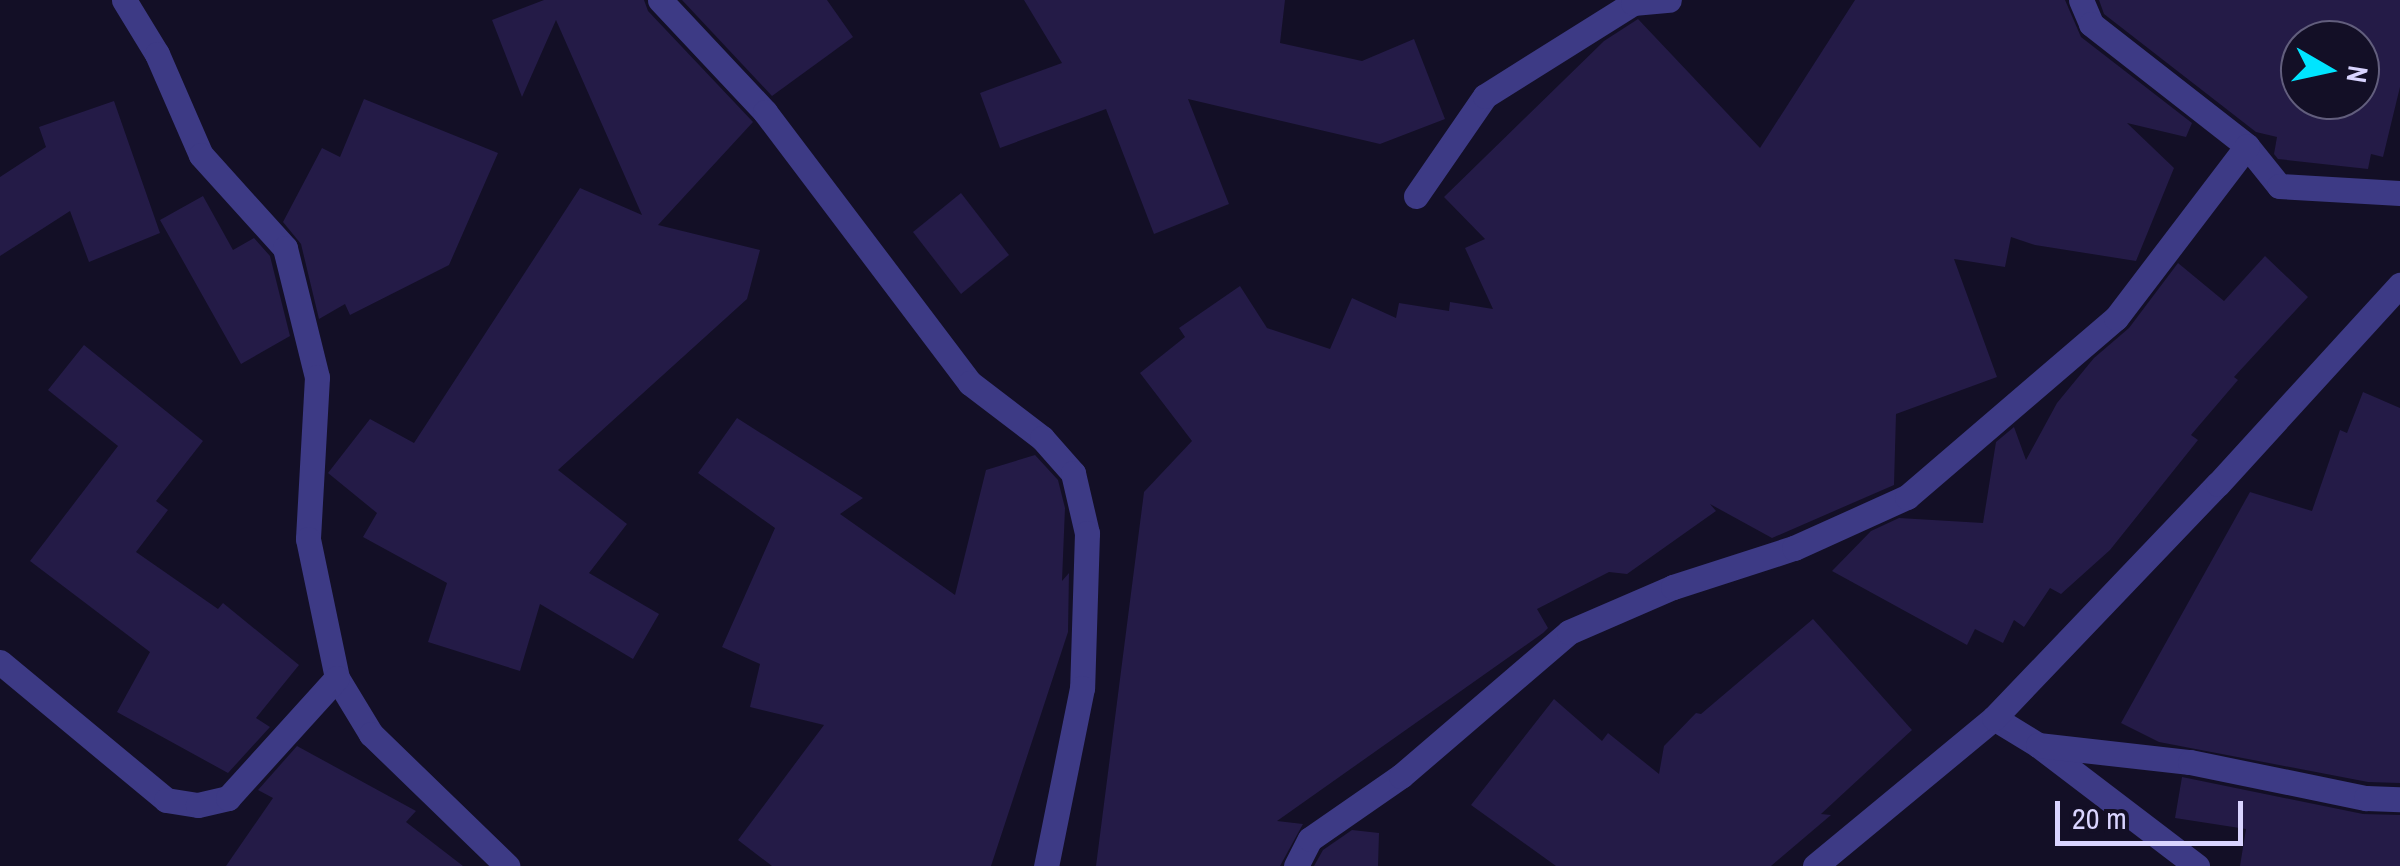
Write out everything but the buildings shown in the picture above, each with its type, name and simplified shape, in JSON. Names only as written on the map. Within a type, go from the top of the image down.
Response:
[{"type":"street","points":[[124,0],[157,54],[201,156],[285,248],[317,378],[308,539],[336,678],[371,734],[507,866]]},
{"type":"street","points":[[660,0],[765,112],[970,383],[1042,438],[1073,473],[1087,533],[1082,688],[1046,866]]},
{"type":"street","points":[[1416,196],[1485,96],[1633,3],[1669,0]]},
{"type":"street","points":[[2081,0],[2091,24],[2246,146],[2279,186],[2400,193]]},
{"type":"street","points":[[1296,866],[1310,839],[1400,776],[1570,632],[1673,587],[1794,548],[1907,497],[2116,318],[2246,146]]},
{"type":"street","points":[[1815,866],[1994,718],[2218,484],[2400,285]]},
{"type":"street","points":[[0,662],[166,800],[198,804],[228,798],[336,678]]},
{"type":"street","points":[[1994,718],[2038,745],[2197,866]]},
{"type":"street","points":[[2038,745],[2190,762],[2366,798],[2400,799]]}]
